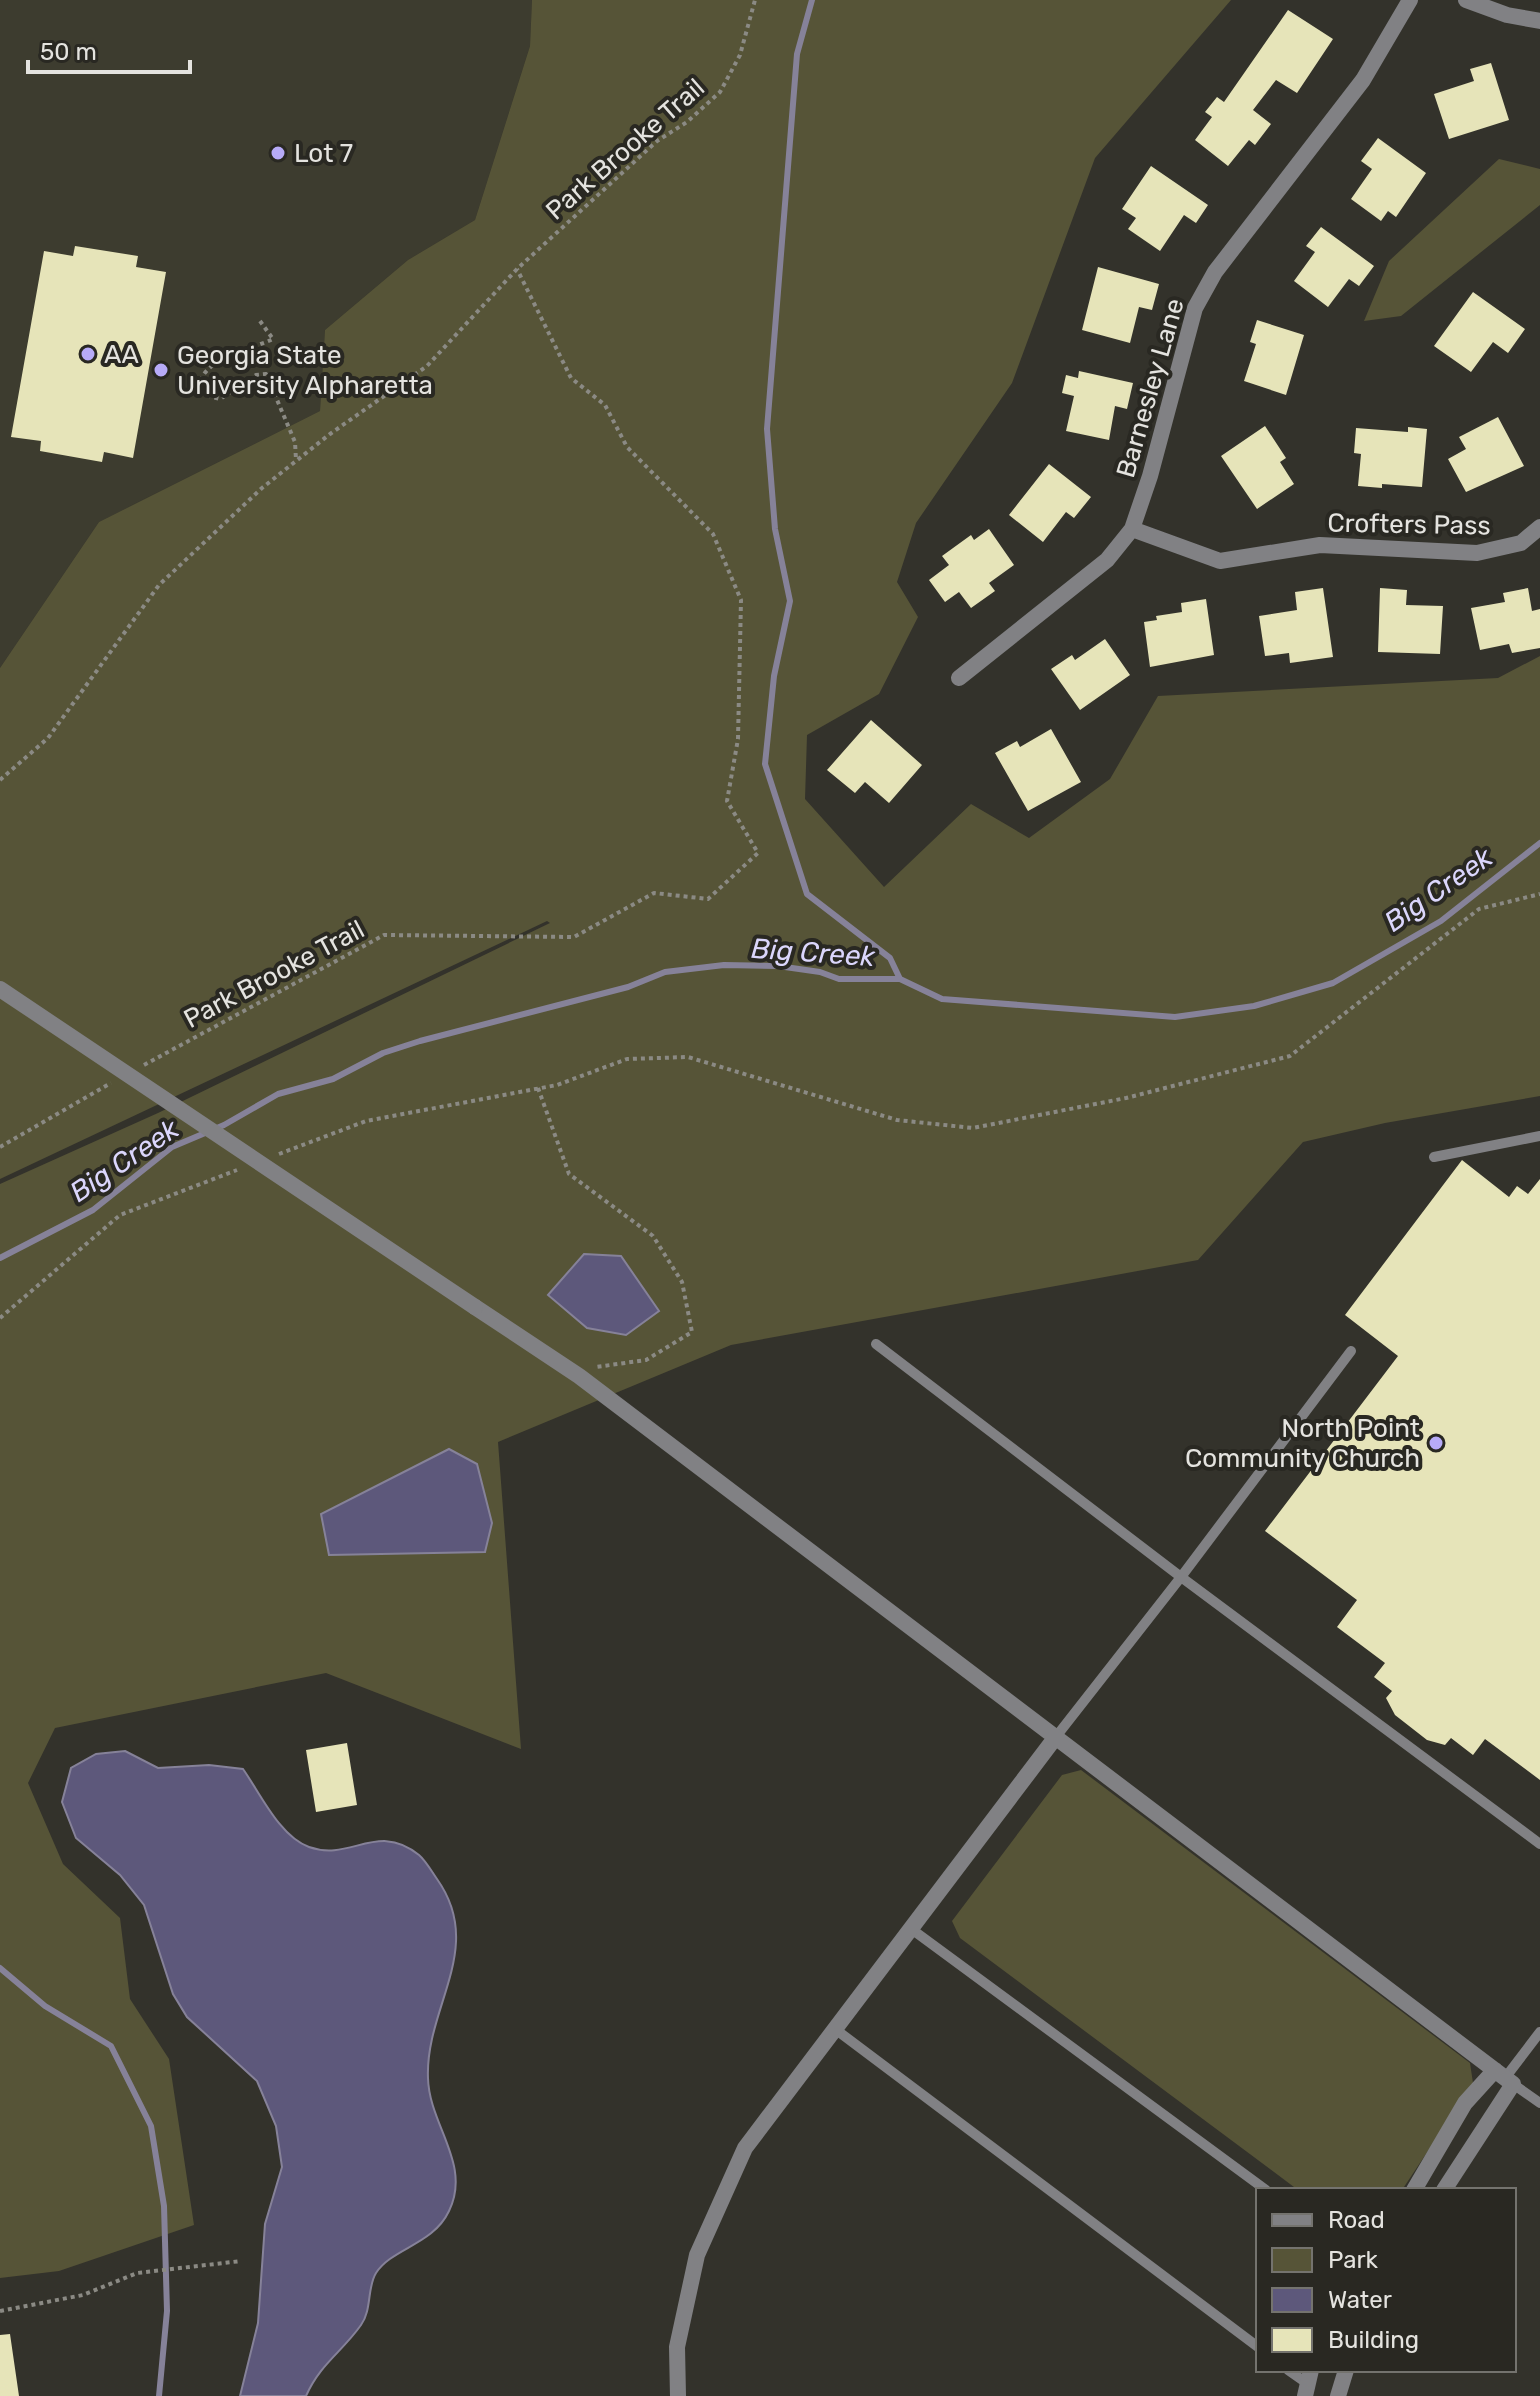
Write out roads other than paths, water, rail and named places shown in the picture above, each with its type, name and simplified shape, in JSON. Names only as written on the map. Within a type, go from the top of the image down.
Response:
[{"type":"street","name":"Barnesley Lane","points":[[959,678],[1107,560],[1132,529],[1150,476],[1195,308],[1215,272],[1363,80],[1410,0]]},
{"type":"street","points":[[1466,0],[1507,15],[1540,21]]},
{"type":"street","name":"Crofters Pass","points":[[1132,529],[1220,561],[1320,545],[1477,553],[1521,543],[1540,527]]},
{"type":"street","points":[[0,989],[579,1376],[1505,2077]]},
{"type":"street","points":[[678,2396],[677,2347],[697,2255],[745,2148],[1055,1738]]},
{"type":"street","points":[[1415,2188],[1465,2103],[1505,2077]]},
{"type":"street","points":[[1445,2188],[1505,2077]]},
{"type":"street","points":[[1338,2396],[1345,2372]]},
{"type":"lane","points":[[1434,1157],[1540,1136]]},
{"type":"lane","points":[[876,1344],[1181,1577],[1540,1844]]},
{"type":"lane","points":[[1055,1738],[1351,1351]]},
{"type":"lane","points":[[910,1928],[1263,2188]]},
{"type":"lane","points":[[835,2029],[1256,2345]]},
{"type":"lane","points":[[1540,2032],[1505,2077],[1540,2103]]},
{"type":"lane","points":[[1291,2372],[1308,2383]]},
{"type":"water","points":[[584,1254],[621,1256],[659,1311],[626,1335],[587,1328],[548,1295]]},
{"type":"water","points":[[449,1449],[477,1464],[492,1523],[485,1552],[329,1555],[321,1514]]},
{"type":"water","points":[[125,1751],[158,1768],[209,1765],[243,1769],[280,1824],[299,1842],[324,1850],[377,1841],[404,1846],[424,1860],[451,1904],[456,1929],[455,1954],[435,2027],[428,2078],[435,2112],[453,2161],[455,2194],[449,2211],[433,2232],[392,2258],[376,2273],[364,2319],[318,2375],[306,2396],[240,2396],[258,2323],[265,2224],[282,2167],[276,2126],[257,2081],[187,2017],[173,1994],[144,1905],[120,1875],[76,1838],[62,1802],[71,1768],[96,1754]]},
{"type":"waterway","points":[[812,0],[797,54],[767,429],[775,529],[790,601],[774,676],[765,764],[807,894],[890,958],[900,979]]},
{"type":"waterway","name":"Big Creek","points":[[0,1258],[93,1210],[172,1147],[224,1125],[278,1094],[333,1079],[383,1053],[420,1041],[628,987],[665,972],[724,965],[778,966],[820,972],[839,979],[900,979],[942,999],[1175,1017],[1254,1006],[1333,983],[1441,921],[1540,843]]},
{"type":"waterway","points":[[0,1968],[45,2006],[111,2046],[151,2126],[164,2206],[167,2311],[159,2396]]},
{"type":"place","name":"Lot 7","points":[[278,153]]},
{"type":"place","name":"AA","points":[[88,354]]},
{"type":"place","name":"Georgia State University Alpharetta","points":[[161,370]]},
{"type":"place","name":"North Point Community Church","points":[[1436,1443]]}]
